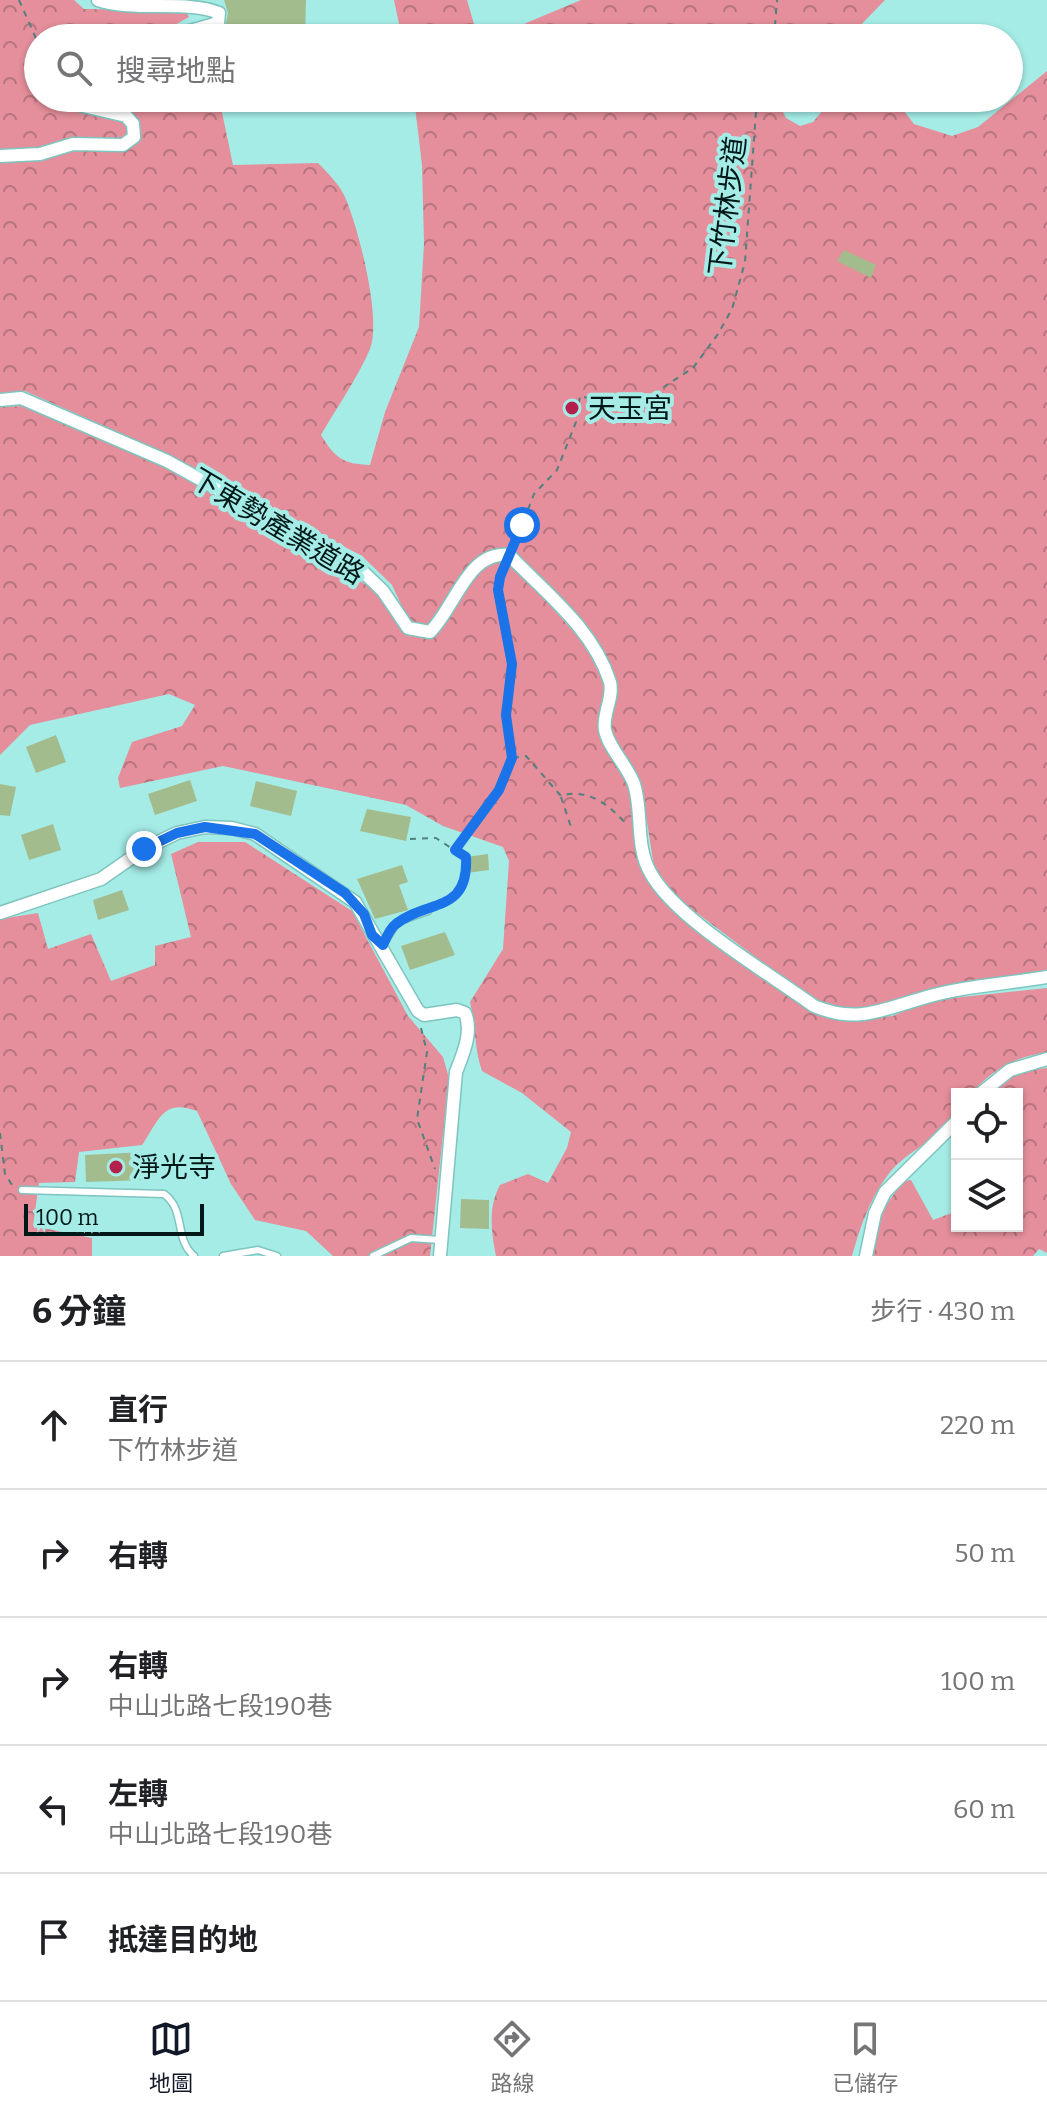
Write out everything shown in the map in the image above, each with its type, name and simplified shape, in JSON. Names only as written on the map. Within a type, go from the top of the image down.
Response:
[{"type":"street","points":[[98,0],[134,6],[191,1],[219,13],[218,23],[214,24]]},
{"type":"street","points":[[0,156],[40,154],[73,144],[123,145],[134,137],[133,124],[126,116],[109,112]]},
{"type":"street","name":"下東勢產業道路","points":[[0,400],[21,398],[167,461],[357,566],[383,591],[408,628],[430,632],[446,616],[476,564],[495,553],[509,555]]},
{"type":"street","points":[[509,555],[576,622],[595,649],[611,686],[605,729],[634,785],[638,831],[649,871],[668,897],[689,915],[814,1006],[835,1015],[892,1010],[923,998],[1047,977]]},
{"type":"street","points":[[0,913],[101,879],[144,849],[177,833],[205,827],[232,828],[255,834],[345,893],[364,914],[372,935],[383,945],[418,1011],[424,1015],[457,1010],[465,1013],[468,1020],[466,1047],[456,1072],[440,1256]]},
{"type":"street","points":[[988,1088],[1010,1070],[1047,1059]]},
{"type":"street","points":[[866,1256],[875,1213],[885,1192],[951,1127]]},
{"type":"lane","points":[[383,945],[397,922],[428,911]]},
{"type":"lane","points":[[22,1190],[164,1194],[176,1205],[187,1249],[194,1256]]},
{"type":"lane","points":[[373,1256],[398,1242],[440,1240]]},
{"type":"lane","points":[[223,1256],[258,1250],[277,1256]]},
{"type":"path","points":[[19,0],[30,24]]},
{"type":"path","points":[[775,24],[777,0]]},
{"type":"path","name":"下竹林步道","points":[[512,758],[506,715],[512,664],[498,590],[509,555],[534,494],[557,470],[576,422],[580,396],[619,406],[653,394],[693,368],[732,309],[745,262],[756,112]]},
{"type":"path","points":[[455,850],[499,790],[512,758],[526,756],[561,796],[572,830]]},
{"type":"path","points":[[561,796],[573,792],[612,807],[632,831]]},
{"type":"path","points":[[410,839],[436,838],[466,857],[462,887],[446,903],[428,911]]},
{"type":"path","points":[[418,1022],[427,1052],[417,1119],[437,1173]]},
{"type":"path","points":[[0,1133],[8,1181],[22,1190]]},
{"type":"green space","points":[[0,0],[74,0],[84,9],[185,10],[189,17],[177,24],[24,24],[24,112],[94,112],[122,119],[129,126],[129,136],[120,141],[0,151]]},
{"type":"green space","points":[[394,0],[467,0],[474,24],[399,24]]},
{"type":"green space","points":[[581,0],[885,0],[862,24],[526,23]]},
{"type":"green space","points":[[1047,71],[1047,975],[892,1007],[837,1010],[814,1001],[673,895],[654,867],[641,784],[610,729],[615,687],[579,619],[494,550],[473,562],[444,613],[430,627],[410,624],[392,585],[362,556],[174,457],[25,391],[0,393],[0,157],[74,149],[123,151],[139,141],[139,125],[103,112],[222,112],[233,165],[318,163],[340,188],[362,250],[371,295],[373,335],[365,360],[321,435],[341,458],[370,465],[385,412],[419,327],[424,244],[422,165],[416,112],[783,112],[786,118],[800,126],[813,122],[821,112],[905,112],[914,124],[952,136],[978,127],[996,112],[1023,112],[1023,90]]},
{"type":"green space","points":[[22,406],[164,466],[380,594],[406,632],[431,636],[450,618],[478,567],[496,558],[510,561],[592,652],[606,687],[600,732],[630,787],[634,829],[644,873],[810,1008],[832,1019],[893,1016],[925,1001],[1047,988],[1047,1053],[1025,1057],[995,1071],[977,1088],[951,1088],[950,1120],[933,1138],[891,1171],[867,1212],[852,1256],[496,1256],[492,1220],[500,1185],[528,1174],[548,1183],[567,1148],[571,1132],[522,1093],[482,1071],[479,1062],[470,1002],[503,949],[509,861],[503,847],[443,826],[406,805],[223,766],[120,788],[118,778],[132,742],[182,726],[195,705],[169,694],[30,725],[0,755],[0,407]]},
{"type":"green space","points":[[198,842],[245,842],[352,911],[408,1016],[443,1057],[449,1078],[430,1256],[333,1256],[306,1231],[255,1220],[231,1184],[197,1111],[176,1107],[163,1114],[142,1145],[79,1152],[75,1182],[39,1183],[33,1226],[92,1238],[92,1256],[0,1256],[0,919],[38,913],[48,949],[91,934],[111,981],[155,965],[155,946],[191,937],[171,854]]},
{"type":"green space","points":[[1047,1068],[1047,1253],[1039,1249],[1033,1256],[872,1256],[880,1214],[903,1181],[911,1180],[933,1220],[951,1213],[951,1232],[1023,1232],[1023,1088],[996,1088],[1015,1075]]},
{"type":"building","points":[[224,0],[306,0],[305,24],[226,24],[228,13]]},
{"type":"building","points":[[844,250],[876,265],[871,278],[837,261]]},
{"type":"building","points":[[56,735],[66,762],[36,773],[26,747]]},
{"type":"building","points":[[190,780],[197,801],[155,815],[148,794]]},
{"type":"building","points":[[256,781],[297,791],[291,816],[250,806]]},
{"type":"building","points":[[0,784],[16,787],[10,816],[0,815]]},
{"type":"building","points":[[367,809],[411,817],[406,841],[360,831]]},
{"type":"building","points":[[53,824],[61,850],[29,860],[21,835]]},
{"type":"building","points":[[488,854],[489,870],[467,873],[466,857]]},
{"type":"building","points":[[402,865],[408,882],[399,885],[408,910],[375,919],[357,879]]},
{"type":"building","points":[[122,890],[129,910],[98,920],[93,900]]},
{"type":"building","points":[[445,932],[455,955],[410,970],[401,946]]},
{"type":"building","name":"淨光寺","points":[[146,1152],[147,1180],[86,1182],[85,1155]]},
{"type":"building","points":[[461,1199],[489,1200],[489,1229],[460,1228]]},
{"type":"place","name":"天玉宮","points":[[572,408]]},
{"type":"place","name":"淨光寺","points":[[116,1167]]},
{"type":"route","points":[[144,849],[177,833],[205,827],[232,828],[255,834],[345,893],[364,914],[372,935],[383,945],[397,922],[446,903],[462,887],[467,873],[466,857],[455,850],[494,799],[512,758],[513,746],[506,715],[512,664],[498,590],[500,577],[522,525]]}]
